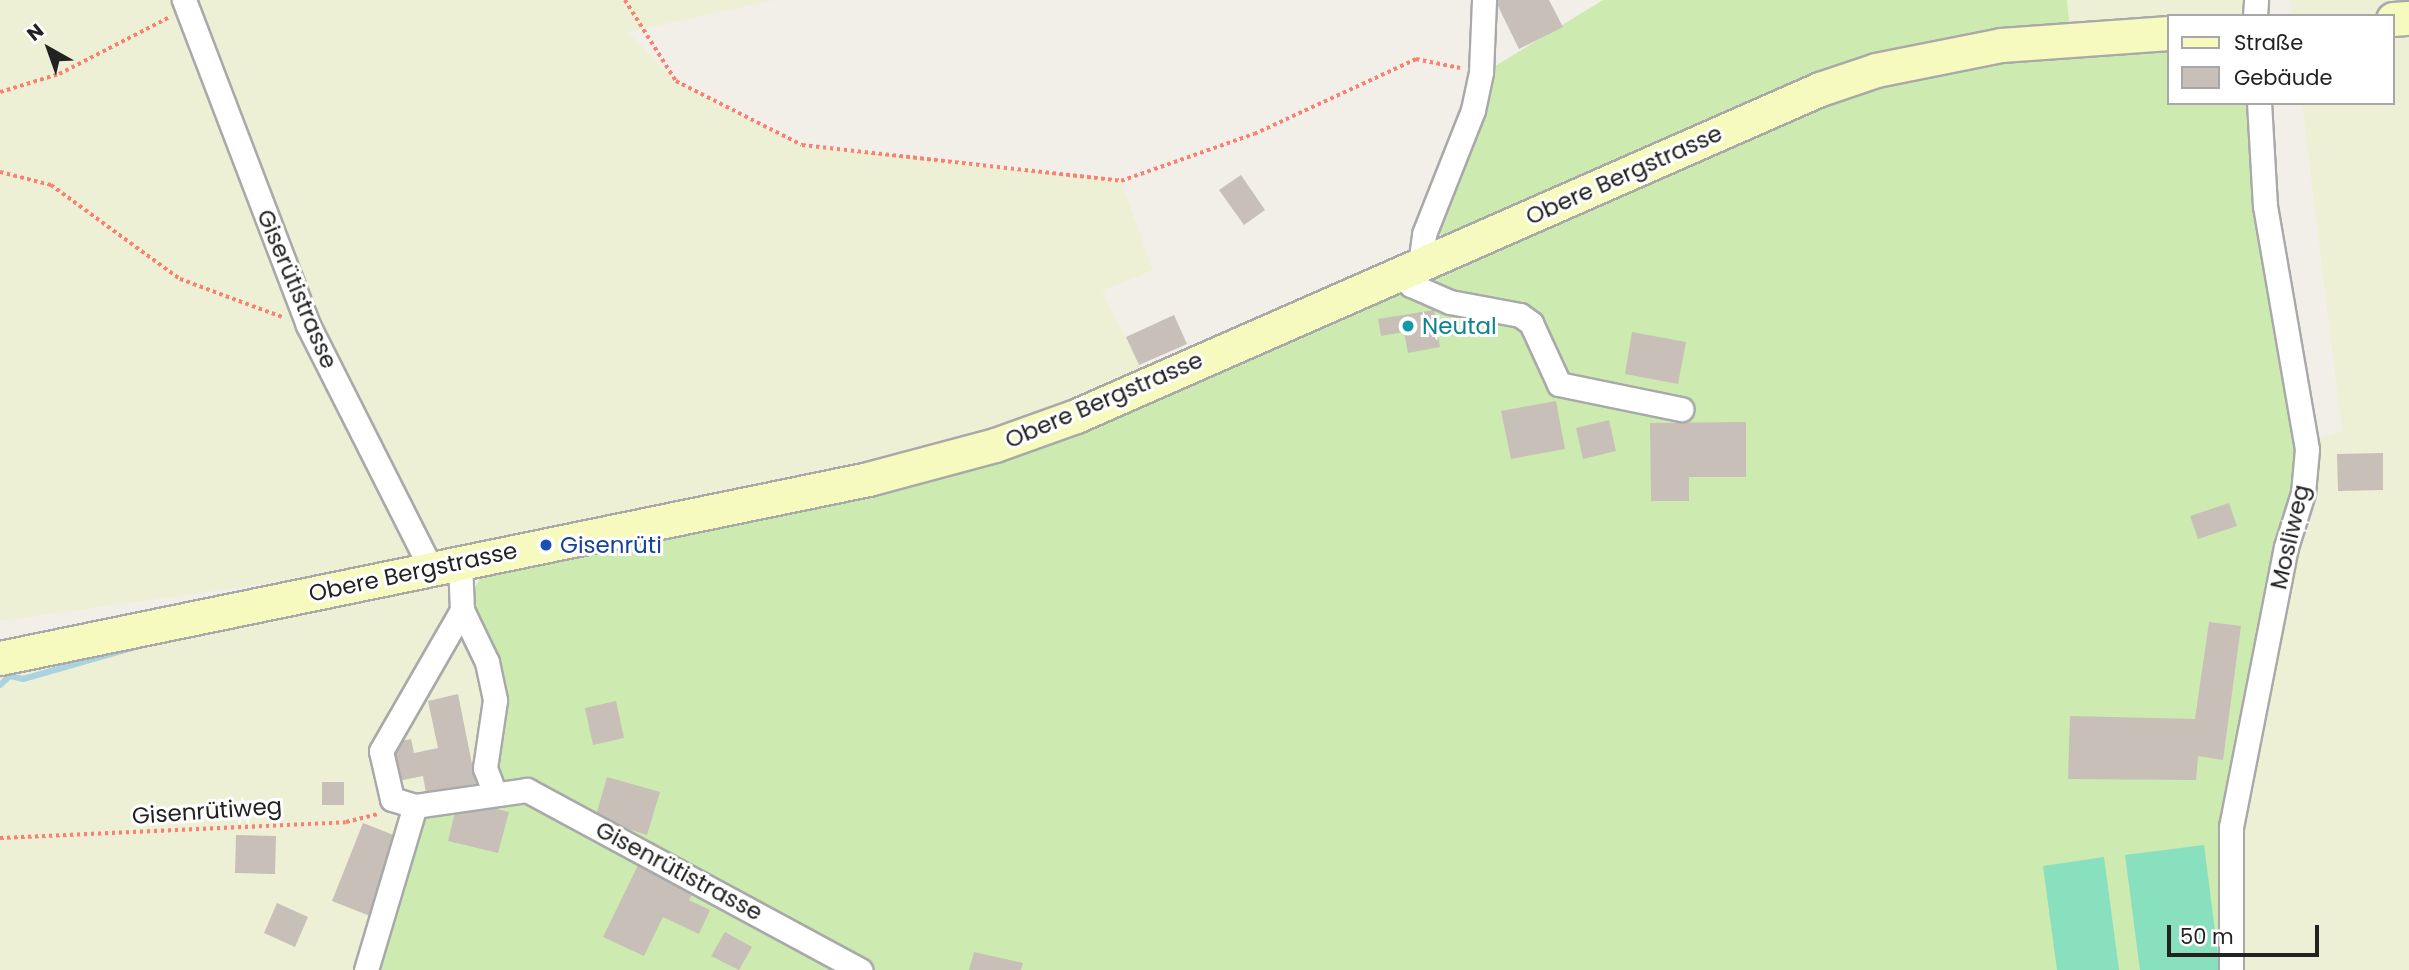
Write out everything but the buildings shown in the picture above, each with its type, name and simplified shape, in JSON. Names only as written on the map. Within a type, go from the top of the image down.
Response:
[{"type":"main road","name":"Obere Bergstrasse","points":[[0,658],[868,479],[995,445],[1076,416],[1820,89],[1876,71],[2001,45],[2168,33]]},
{"type":"street","points":[[1484,0],[1481,72],[1473,110],[1410,268],[1411,285],[1450,302],[1520,315],[1531,323],[1559,384],[1681,408]]},
{"type":"street","name":"Giserütistrasse","points":[[186,4],[308,326],[445,566]]},
{"type":"street","name":"Mosliweg","points":[[2231,970],[2231,827],[2286,547],[2303,493],[2307,449],[2265,206],[2259,105]]},
{"type":"street","points":[[445,566],[487,662],[495,700],[485,768],[494,791]]},
{"type":"street","points":[[366,970],[415,806],[392,799],[381,751],[462,610]]},
{"type":"street","name":"Gisenrütistrasse","points":[[415,806],[494,791],[527,790],[860,970]]},
{"type":"path","points":[[625,0],[676,81],[802,145],[1121,181],[1254,134],[1416,60],[1481,72]]},
{"type":"path","points":[[0,92],[60,74],[186,4]]},
{"type":"path","points":[[0,173],[51,186],[180,279],[308,326]]},
{"type":"path","name":"Gisenrütiweg","points":[[0,838],[346,822],[415,806]]},
{"type":"green space","points":[[0,0],[775,0],[628,32],[676,81],[802,145],[1121,181],[1153,270],[1102,291],[1149,383],[868,479],[440,553],[427,547],[409,564],[0,621]]},
{"type":"green space","points":[[1603,0],[2067,0],[2070,28],[1968,37],[1443,237],[1435,229],[1487,71]]},
{"type":"green space","points":[[2067,0],[2256,0],[2255,14],[2168,14],[2168,28],[2070,28]]},
{"type":"green space","points":[[2290,0],[2409,0],[2409,970],[2046,970],[2026,529],[2342,431],[2302,105],[2395,105],[2395,14],[2292,14]]},
{"type":"green space","points":[[2168,40],[2168,105],[2264,105],[2307,449],[2231,827],[2231,970],[366,970],[415,806],[494,791],[487,662],[462,610],[485,569],[1076,416],[1888,77]]},
{"type":"green space","points":[[441,578],[487,662],[494,791],[366,970],[0,970],[0,645]]},
{"type":"green space","points":[[2204,845],[2220,970],[2140,970],[2125,855]]},
{"type":"green space","points":[[2104,857],[2119,970],[2057,970],[2043,866]]},
{"type":"waterway","points":[[0,685],[10,676],[23,679],[143,645]]},
{"type":"place","name":"Neutal","points":[[1408,326]]},
{"type":"place","name":"Gisenrüti","points":[[546,545]]}]
